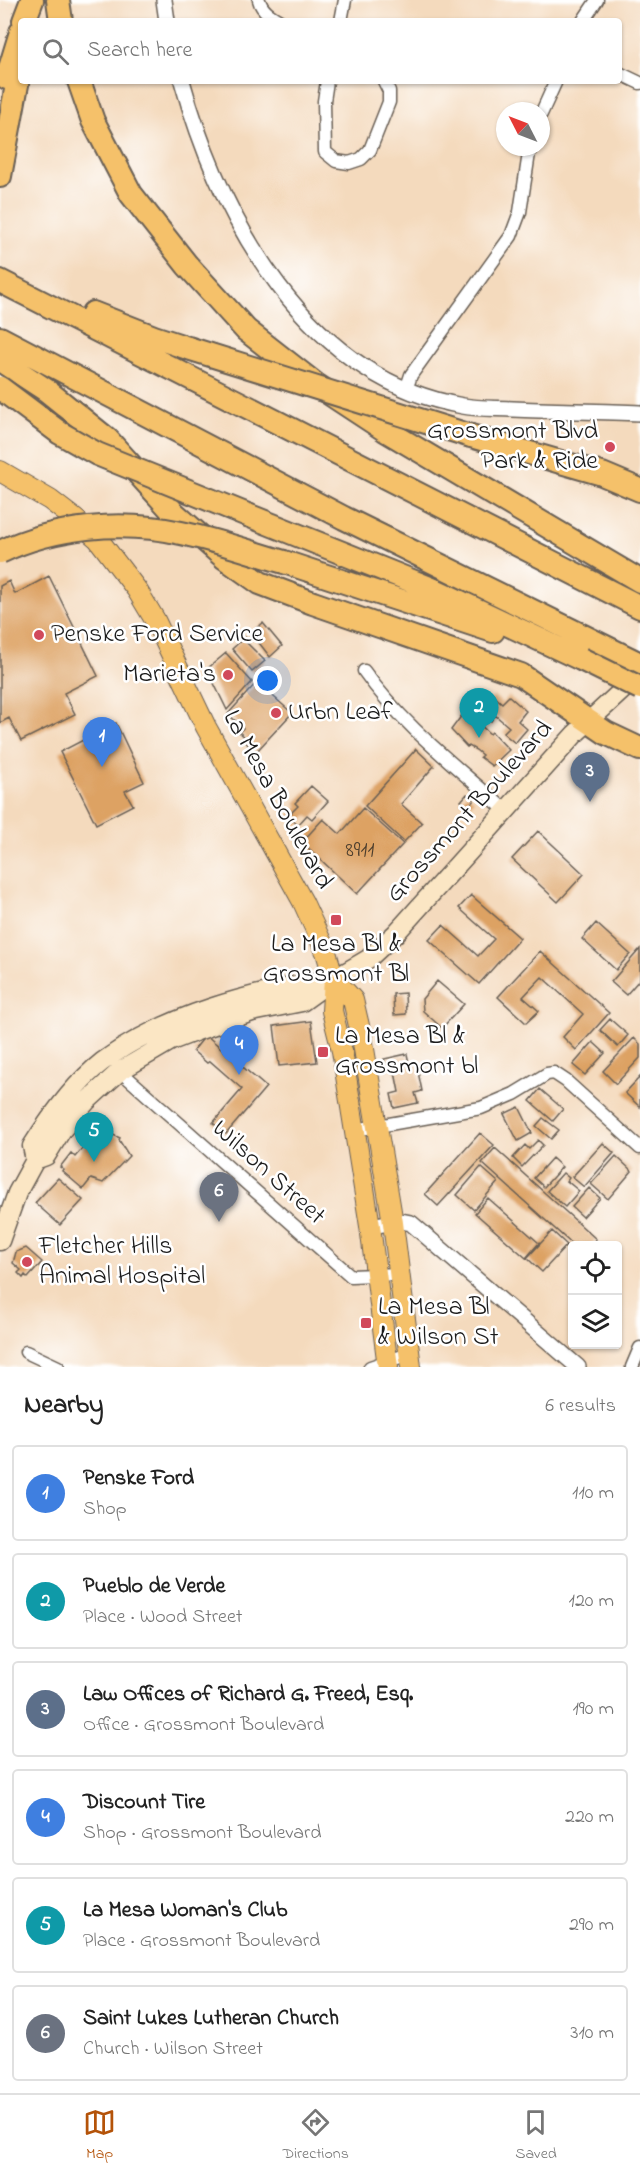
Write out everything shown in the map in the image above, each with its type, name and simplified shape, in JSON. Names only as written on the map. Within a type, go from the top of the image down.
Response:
[{"type":"highway","points":[[25,18],[32,0]]},
{"type":"highway","points":[[33,18],[37,0]]},
{"type":"highway","points":[[58,0],[61,18]]},
{"type":"highway","points":[[0,99],[18,42]]},
{"type":"highway","points":[[0,176],[18,79]]},
{"type":"highway","points":[[80,84],[93,122],[131,194],[187,265],[246,330],[315,384],[385,430],[640,581]]},
{"type":"highway","points":[[0,280],[639,607]]},
{"type":"highway","points":[[51,305],[78,308],[154,338],[602,474],[640,490]]},
{"type":"highway","points":[[0,338],[344,518],[640,664]]},
{"type":"highway","points":[[0,360],[46,390],[107,439],[174,513],[225,558],[260,583],[521,675],[608,735],[640,749]]},
{"type":"highway","points":[[0,388],[60,433],[97,454],[437,591],[640,688]]},
{"type":"highway","points":[[0,552],[39,538],[94,528],[129,527],[181,532],[284,562],[581,659]]},
{"type":"main road","name":"La Mesa Boulevard","points":[[0,471],[50,500],[76,520],[104,546],[137,590],[155,620],[206,727],[303,902],[326,952],[334,979],[332,1011],[342,1051],[370,1226],[382,1365]]},
{"type":"main road","name":"Grossmont Boulevard","points":[[34,1160],[46,1156],[62,1130],[87,1101],[120,1071],[171,1041],[197,1031],[252,1012],[302,1002],[334,979],[368,959],[396,933],[587,721],[640,674]]},
{"type":"main road","name":"Grossmont Boulevard","points":[[0,1241],[17,1193],[34,1160],[32,1146],[50,1118],[102,1063],[166,1026],[208,1009],[253,994],[334,979]]},
{"type":"main road","name":"La Mesa Boulevard","points":[[334,979],[353,1000],[363,1043],[393,1223],[410,1360]]},
{"type":"street","points":[[164,0],[167,18]]},
{"type":"street","points":[[259,0],[267,14],[274,18]]},
{"type":"street","points":[[342,18],[345,0]]},
{"type":"street","points":[[585,18],[597,0]]},
{"type":"street","points":[[622,74],[640,83]]},
{"type":"street","points":[[183,84],[208,159],[233,213],[264,266],[286,295],[344,352],[377,376],[406,390],[464,406],[640,412]]},
{"type":"street","points":[[327,84],[324,101],[325,152],[336,161],[349,163],[366,155],[373,145],[389,102],[389,91],[386,84]]},
{"type":"street","points":[[546,102],[555,84]]},
{"type":"street","points":[[406,390],[411,375],[511,236],[520,212],[529,156]]},
{"type":"street","points":[[364,671],[379,693],[398,714],[505,810]]},
{"type":"street","name":"Wilson Street","points":[[120,1071],[351,1276],[398,1274]]},
{"type":"street","points":[[355,1130],[481,1108],[514,1094],[547,1074],[554,1073],[566,1080],[640,1148]]},
{"type":"street","points":[[370,1226],[408,1221],[578,1367]]},
{"type":"street","points":[[632,1367],[640,1348]]},
{"type":"street","points":[[26,1352],[58,1367]]},
{"type":"street","points":[[382,1365],[410,1360]]},
{"type":"building","name":"Penske Ford Service","points":[[49,576],[98,676],[64,693],[75,714],[21,741],[9,718],[0,723],[0,586],[9,581],[15,594]]},
{"type":"building","points":[[263,623],[282,646],[270,657],[253,635],[249,634]]},
{"type":"building","points":[[245,637],[246,642],[265,661],[252,672],[232,649]]},
{"type":"building","name":"Marieta's","points":[[226,653],[252,682],[227,710],[207,669]]},
{"type":"building","points":[[257,682],[292,713],[256,752],[244,741],[246,738],[239,732],[243,728],[228,714]]},
{"type":"building","points":[[494,696],[502,703],[509,696],[526,711],[518,721],[527,729],[515,743],[503,733],[509,727],[495,715],[491,721],[481,712]]},
{"type":"building","points":[[465,711],[490,734],[492,732],[509,750],[492,766],[480,757],[482,755],[476,750],[467,747],[451,730]]},
{"type":"building","points":[[116,723],[144,782],[125,791],[133,805],[96,824],[60,752]]},
{"type":"building","points":[[416,749],[434,766],[401,804],[422,823],[404,842],[365,806]]},
{"type":"building","points":[[311,786],[328,801],[312,819],[307,815],[298,825],[288,816],[298,806],[295,803]]},
{"type":"building","points":[[467,794],[474,800],[468,807],[461,801]]},
{"type":"building","points":[[363,808],[403,844],[357,894],[302,842],[323,819],[340,834]]},
{"type":"building","points":[[538,831],[584,874],[558,902],[512,859]]},
{"type":"building","points":[[471,895],[520,938],[479,984],[429,940],[443,925],[478,956],[494,939],[459,908]]},
{"type":"building","points":[[596,923],[630,954],[616,970],[582,939]]},
{"type":"building","points":[[640,949],[640,979],[626,995],[611,982]]},
{"type":"building","points":[[540,951],[609,1013],[576,1050],[563,1037],[583,1014],[542,977],[523,997],[539,1011],[526,1023],[498,997]]},
{"type":"building","points":[[437,981],[464,1004],[442,1028],[423,1011],[422,999]]},
{"type":"building","points":[[405,993],[406,1014],[394,1015],[393,994]]},
{"type":"building","points":[[610,1019],[628,1035],[618,1047],[600,1030]]},
{"type":"building","points":[[311,1021],[317,1062],[279,1066],[274,1026]]},
{"type":"building","points":[[206,1035],[266,1087],[226,1134],[213,1123],[242,1089],[210,1061],[207,1063],[193,1051]]},
{"type":"building","points":[[634,1038],[640,1044],[640,1058],[616,1084],[603,1071]]},
{"type":"building","points":[[593,1042],[605,1053],[585,1075],[573,1065]]},
{"type":"building","points":[[407,1054],[409,1063],[416,1062],[422,1091],[415,1093],[418,1103],[394,1108],[391,1094],[399,1092],[394,1067],[386,1069],[384,1059]]},
{"type":"building","points":[[640,1077],[640,1107],[625,1093]]},
{"type":"building","points":[[540,1089],[563,1109],[553,1121],[530,1101]]},
{"type":"building","points":[[519,1107],[532,1133],[518,1141],[504,1114]]},
{"type":"building","points":[[543,1118],[559,1130],[551,1139],[536,1126]]},
{"type":"building","points":[[99,1129],[120,1138],[129,1156],[103,1183],[91,1179],[83,1189],[60,1167],[71,1153],[75,1157]]},
{"type":"building","points":[[480,1133],[494,1145],[438,1206],[425,1194]]},
{"type":"building","points":[[538,1140],[543,1145],[522,1167],[513,1158],[525,1145],[529,1149]]},
{"type":"building","points":[[603,1143],[614,1153],[584,1187],[572,1177]]},
{"type":"building","points":[[495,1148],[596,1239],[594,1241],[568,1241],[482,1163]]},
{"type":"building","points":[[616,1156],[632,1171],[608,1199],[591,1184]]},
{"type":"building","points":[[552,1158],[562,1167],[544,1187],[534,1178]]},
{"type":"building","points":[[481,1167],[498,1182],[474,1210],[457,1195]]},
{"type":"building","points":[[563,1173],[569,1178],[567,1181],[579,1191],[565,1207],[547,1191]]},
{"type":"building","points":[[58,1178],[83,1200],[60,1225],[35,1203]]},
{"type":"building","points":[[589,1188],[600,1198],[583,1217],[572,1207]]},
{"type":"building","points":[[488,1198],[539,1243],[526,1258],[475,1213]]},
{"type":"building","points":[[552,1231],[567,1245],[542,1272],[527,1258]]},
{"type":"building","name":"Fletcher Hills Animal Hospital","points":[[26,1248],[42,1262],[28,1278],[25,1275],[23,1278],[18,1273],[21,1270],[13,1263],[16,1252]]},
{"type":"place","name":"Grossmont Blvd Park & Ride","points":[[610,447]]},
{"type":"place","name":"Penske Ford Service","points":[[39,635]]},
{"type":"place","name":"Marieta's","points":[[228,675]]},
{"type":"place","name":"Urbn Leaf","points":[[276,713]]},
{"type":"place","name":"Pueblo de Verde","points":[[479,738]]},
{"type":"place","name":"Penske Ford","points":[[102,767]]},
{"type":"place","name":"Law Offices of Richard G. Freed, Esq.","points":[[590,802]]},
{"type":"place","name":"La Mesa Bl & Grossmont Bl","points":[[336,920]]},
{"type":"place","name":"La Mesa Bl & Grossmont bl","points":[[323,1052]]},
{"type":"place","name":"Discount Tire","points":[[239,1075]]},
{"type":"place","name":"La Mesa Woman's Club","points":[[94,1162]]},
{"type":"place","name":"Saint Lukes Lutheran Church","points":[[219,1222]]},
{"type":"place","name":"Fletcher Hills Animal Hospital","points":[[27,1262]]},
{"type":"place","name":"La Mesa Bl & Wilson St","points":[[366,1323]]}]
